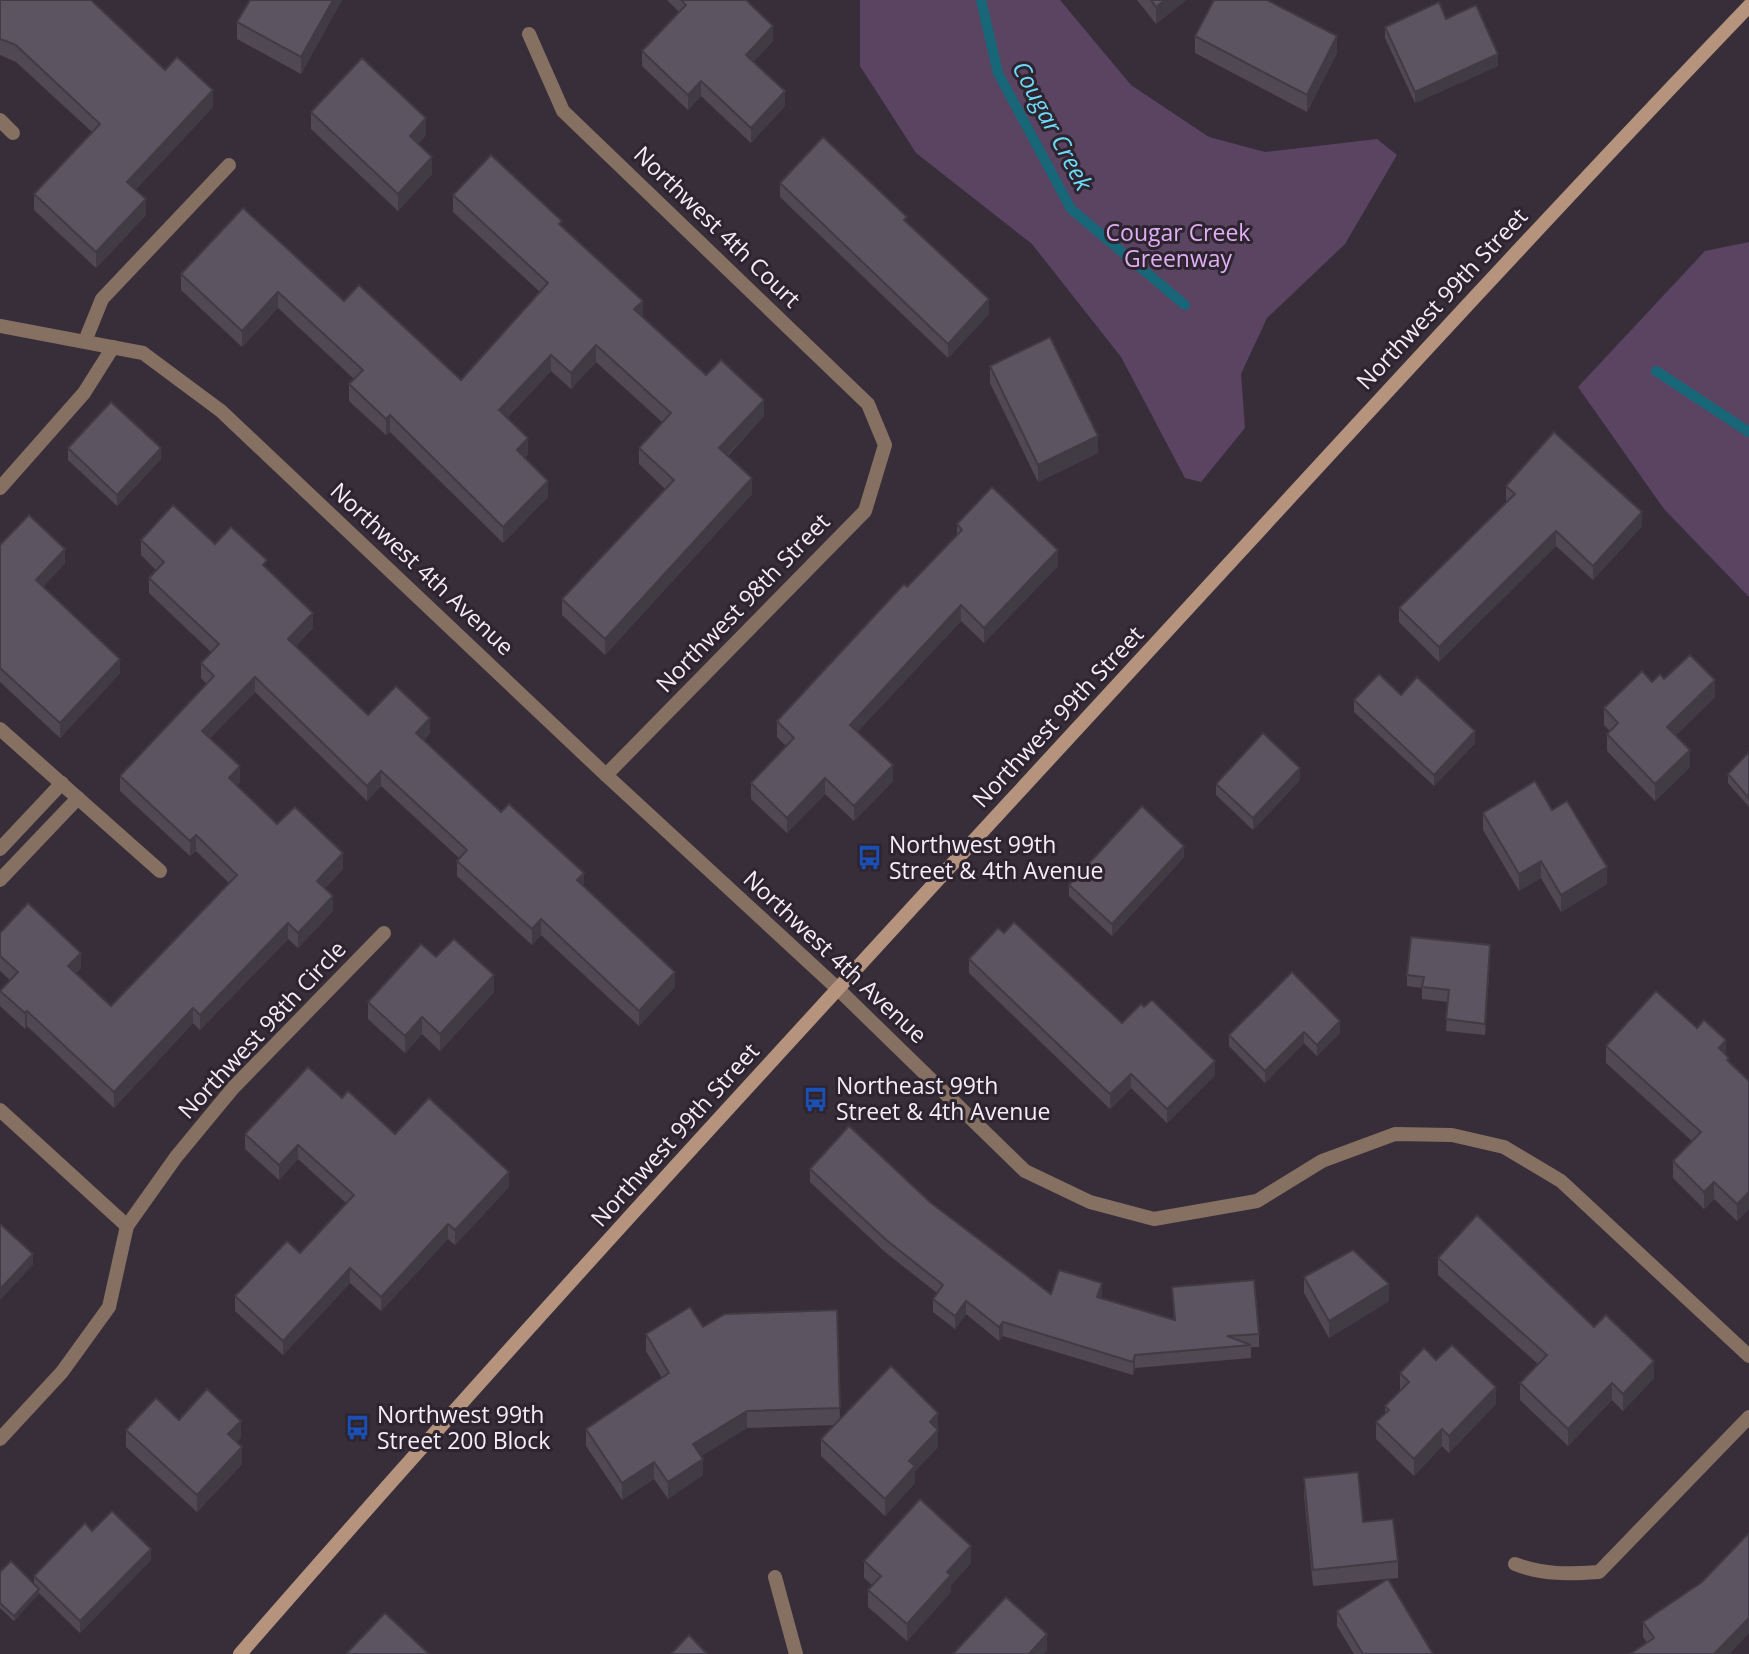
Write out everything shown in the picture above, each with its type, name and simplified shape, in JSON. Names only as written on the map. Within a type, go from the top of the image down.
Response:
[{"type":"main road","name":"Northwest 99th Street","points":[[240,1654],[395,1476],[838,989],[1571,192],[1749,6]]},
{"type":"street","name":"Northwest 4th Court","points":[[528,34],[563,111],[868,404],[885,445]]},
{"type":"street","points":[[0,120],[13,133]]},
{"type":"street","points":[[85,341],[102,299],[229,165]]},
{"type":"street","name":"Northwest 4th Avenue","points":[[0,326],[143,353],[221,411],[606,775],[838,989],[1025,1171],[1090,1202],[1154,1219],[1256,1201],[1322,1161],[1395,1134],[1452,1135],[1504,1147],[1562,1181],[1749,1356]]},
{"type":"street","points":[[0,488],[84,393],[113,347]]},
{"type":"street","name":"Northwest 98th Street","points":[[606,775],[865,511],[885,445]]},
{"type":"street","points":[[0,729],[160,871]]},
{"type":"street","points":[[0,849],[62,783]]},
{"type":"street","points":[[0,880],[78,798]]},
{"type":"street","name":"Northwest 98th Circle","points":[[0,1439],[62,1372],[109,1307],[127,1226],[176,1157],[233,1088],[384,933]]},
{"type":"street","points":[[0,1110],[127,1226]]},
{"type":"street","points":[[1516,1564],[1532,1570],[1563,1574],[1599,1572],[1749,1417]]},
{"type":"street","points":[[775,1577],[796,1654]]},
{"type":"green space","name":"Cougar Creek Greenway","points":[[860,0],[1060,0],[1131,85],[1209,137],[1265,152],[1377,139],[1397,155],[1345,244],[1267,318],[1241,374],[1245,428],[1201,482],[1185,478],[1121,357],[1032,244],[916,153],[860,66]]},
{"type":"green space","points":[[1749,242],[1749,597],[1664,509],[1578,387],[1705,251]]},
{"type":"building","points":[[0,0],[91,0],[165,70],[177,57],[213,90],[127,182],[146,199],[96,252],[34,194],[100,124],[16,45],[0,39]]},
{"type":"building","points":[[250,0],[333,0],[301,57],[237,22]]},
{"type":"building","points":[[681,0],[746,0],[773,26],[746,55],[785,91],[751,128],[701,81],[688,95],[642,51],[686,5]]},
{"type":"building","points":[[1151,0],[1165,0],[1156,7]]},
{"type":"building","points":[[1214,0],[1267,0],[1337,36],[1307,95],[1195,36]]},
{"type":"building","points":[[1439,2],[1446,19],[1476,5],[1498,54],[1415,92],[1385,27]]},
{"type":"building","points":[[362,58],[426,118],[410,136],[432,157],[398,194],[311,112]]},
{"type":"building","points":[[823,137],[907,217],[904,220],[989,299],[948,344],[780,183]]},
{"type":"building","points":[[491,155],[562,221],[559,224],[643,301],[634,309],[706,375],[721,360],[764,400],[719,448],[752,478],[605,639],[562,599],[674,480],[639,448],[671,413],[596,345],[571,373],[551,355],[499,410],[528,438],[517,450],[548,481],[503,527],[390,415],[386,419],[349,384],[363,370],[278,292],[242,331],[181,274],[243,208],[344,301],[359,285],[461,380],[548,283],[453,195]]},
{"type":"building","points":[[1050,337],[1098,436],[1038,465],[990,366]]},
{"type":"building","points":[[111,402],[161,448],[117,495],[68,448]]},
{"type":"building","points":[[1554,432],[1642,512],[1593,566],[1556,531],[1439,647],[1399,608],[1515,494],[1506,486]]},
{"type":"building","points":[[992,487],[1058,550],[984,628],[961,605],[850,725],[893,765],[854,806],[825,778],[787,818],[751,783],[794,738],[777,721],[904,584],[907,587],[962,530],[957,524]]},
{"type":"building","points":[[173,505],[215,544],[231,527],[267,560],[263,565],[313,613],[288,639],[368,715],[396,686],[430,718],[416,733],[501,812],[509,804],[584,873],[577,880],[675,972],[639,1011],[541,919],[532,929],[457,861],[467,850],[381,771],[367,786],[255,677],[202,731],[240,766],[229,778],[277,824],[295,807],[343,853],[317,881],[333,896],[298,933],[288,923],[200,1015],[193,1008],[114,1092],[27,1011],[25,1013],[0,991],[18,972],[0,956],[0,933],[28,903],[81,953],[68,966],[111,1006],[237,875],[196,835],[190,841],[120,776],[214,676],[201,663],[219,644],[149,578],[164,562],[141,540]]},
{"type":"building","points":[[29,515],[65,549],[36,580],[120,659],[60,723],[0,668],[0,545]]},
{"type":"building","points":[[1690,655],[1715,680],[1667,727],[1690,750],[1655,784],[1607,734],[1618,723],[1604,708],[1642,671],[1652,682],[1660,674],[1664,679]]},
{"type":"building","points":[[1379,674],[1401,695],[1417,677],[1475,731],[1434,775],[1354,700]]},
{"type":"building","points":[[1263,733],[1300,768],[1253,818],[1216,784]]},
{"type":"building","points":[[1749,752],[1749,798],[1728,774]]},
{"type":"building","points":[[1535,781],[1552,810],[1567,801],[1607,867],[1561,895],[1541,861],[1519,874],[1483,813]]},
{"type":"building","points":[[1142,806],[1184,846],[1112,924],[1069,885]]},
{"type":"building","points":[[1014,922],[1122,1023],[1141,1004],[1144,1007],[1152,1000],[1215,1061],[1167,1109],[1131,1074],[1110,1094],[969,959],[998,928],[1004,933]]},
{"type":"building","points":[[1411,937],[1490,945],[1485,1024],[1446,1019],[1449,990],[1422,987],[1424,977],[1407,975]]},
{"type":"building","points":[[454,939],[494,975],[440,1034],[422,1017],[405,1036],[368,1002],[421,944],[436,957]]},
{"type":"building","points":[[1292,972],[1340,1021],[1317,1045],[1304,1032],[1265,1071],[1229,1035]]},
{"type":"building","points":[[1656,991],[1697,1028],[1704,1020],[1726,1040],[1719,1048],[1729,1058],[1727,1060],[1749,1081],[1749,1192],[1737,1204],[1714,1182],[1704,1192],[1673,1161],[1701,1132],[1606,1046]]},
{"type":"building","points":[[308,1067],[342,1098],[348,1091],[395,1134],[429,1098],[509,1172],[455,1230],[448,1224],[381,1297],[350,1268],[283,1341],[235,1296],[287,1241],[300,1253],[354,1195],[298,1145],[279,1165],[245,1134]]},
{"type":"building","points":[[849,1126],[931,1203],[1051,1294],[1059,1270],[1102,1283],[1097,1297],[1175,1320],[1172,1287],[1254,1280],[1259,1334],[1227,1336],[1251,1345],[1135,1355],[1133,1362],[1003,1322],[999,1327],[966,1301],[955,1316],[933,1299],[943,1285],[885,1239],[810,1169]]},
{"type":"building","points":[[1477,1215],[1594,1327],[1606,1315],[1654,1361],[1623,1394],[1612,1383],[1568,1429],[1520,1383],[1547,1355],[1438,1258]]},
{"type":"building","points":[[0,1224],[33,1254],[0,1289]]},
{"type":"building","points":[[1353,1250],[1389,1284],[1329,1321],[1304,1277]]},
{"type":"building","points":[[690,1307],[703,1327],[725,1314],[837,1310],[840,1408],[747,1411],[693,1444],[703,1459],[668,1482],[654,1462],[622,1483],[586,1429],[669,1373],[646,1334]]},
{"type":"building","points":[[1452,1345],[1496,1387],[1449,1436],[1442,1429],[1414,1459],[1376,1422],[1389,1410],[1385,1406],[1409,1382],[1400,1373],[1424,1348],[1436,1360]]},
{"type":"building","points":[[891,1366],[938,1413],[930,1422],[938,1430],[909,1461],[915,1466],[885,1499],[821,1439]]},
{"type":"building","points":[[207,1389],[241,1421],[228,1434],[242,1447],[197,1495],[126,1430],[156,1398],[179,1420]]},
{"type":"building","points":[[1358,1472],[1363,1522],[1393,1519],[1398,1561],[1313,1570],[1304,1478]]},
{"type":"building","points":[[920,1499],[971,1546],[947,1572],[951,1575],[907,1624],[868,1590],[881,1576],[864,1561]]},
{"type":"building","points":[[112,1511],[151,1549],[80,1621],[34,1576],[85,1523],[92,1531]]},
{"type":"building","points":[[1749,1533],[1749,1618],[1714,1654],[1630,1654],[1654,1638],[1643,1622],[1702,1582]]},
{"type":"building","points":[[11,1561],[39,1589],[14,1616],[0,1603],[0,1572]]},
{"type":"building","points":[[1388,1579],[1433,1654],[1363,1654],[1337,1611]]},
{"type":"building","points":[[1006,1597],[1047,1634],[1029,1654],[953,1654]]},
{"type":"building","points":[[385,1613],[429,1654],[347,1653]]},
{"type":"building","points":[[689,1635],[707,1654],[671,1654]]},
{"type":"waterway","name":"Cougar Creek","points":[[981,0],[998,73],[1071,209],[1185,305]]},
{"type":"waterway","name":"Cougar Creek","points":[[1656,371],[1749,432]]},
{"type":"place","name":"Northwest 99th Street & 4th Avenue","points":[[869,858]]},
{"type":"place","name":"Northeast 99th Street & 4th Avenue","points":[[816,1099]]},
{"type":"place","name":"Northwest 99th Street 200 Block","points":[[357,1428]]}]
